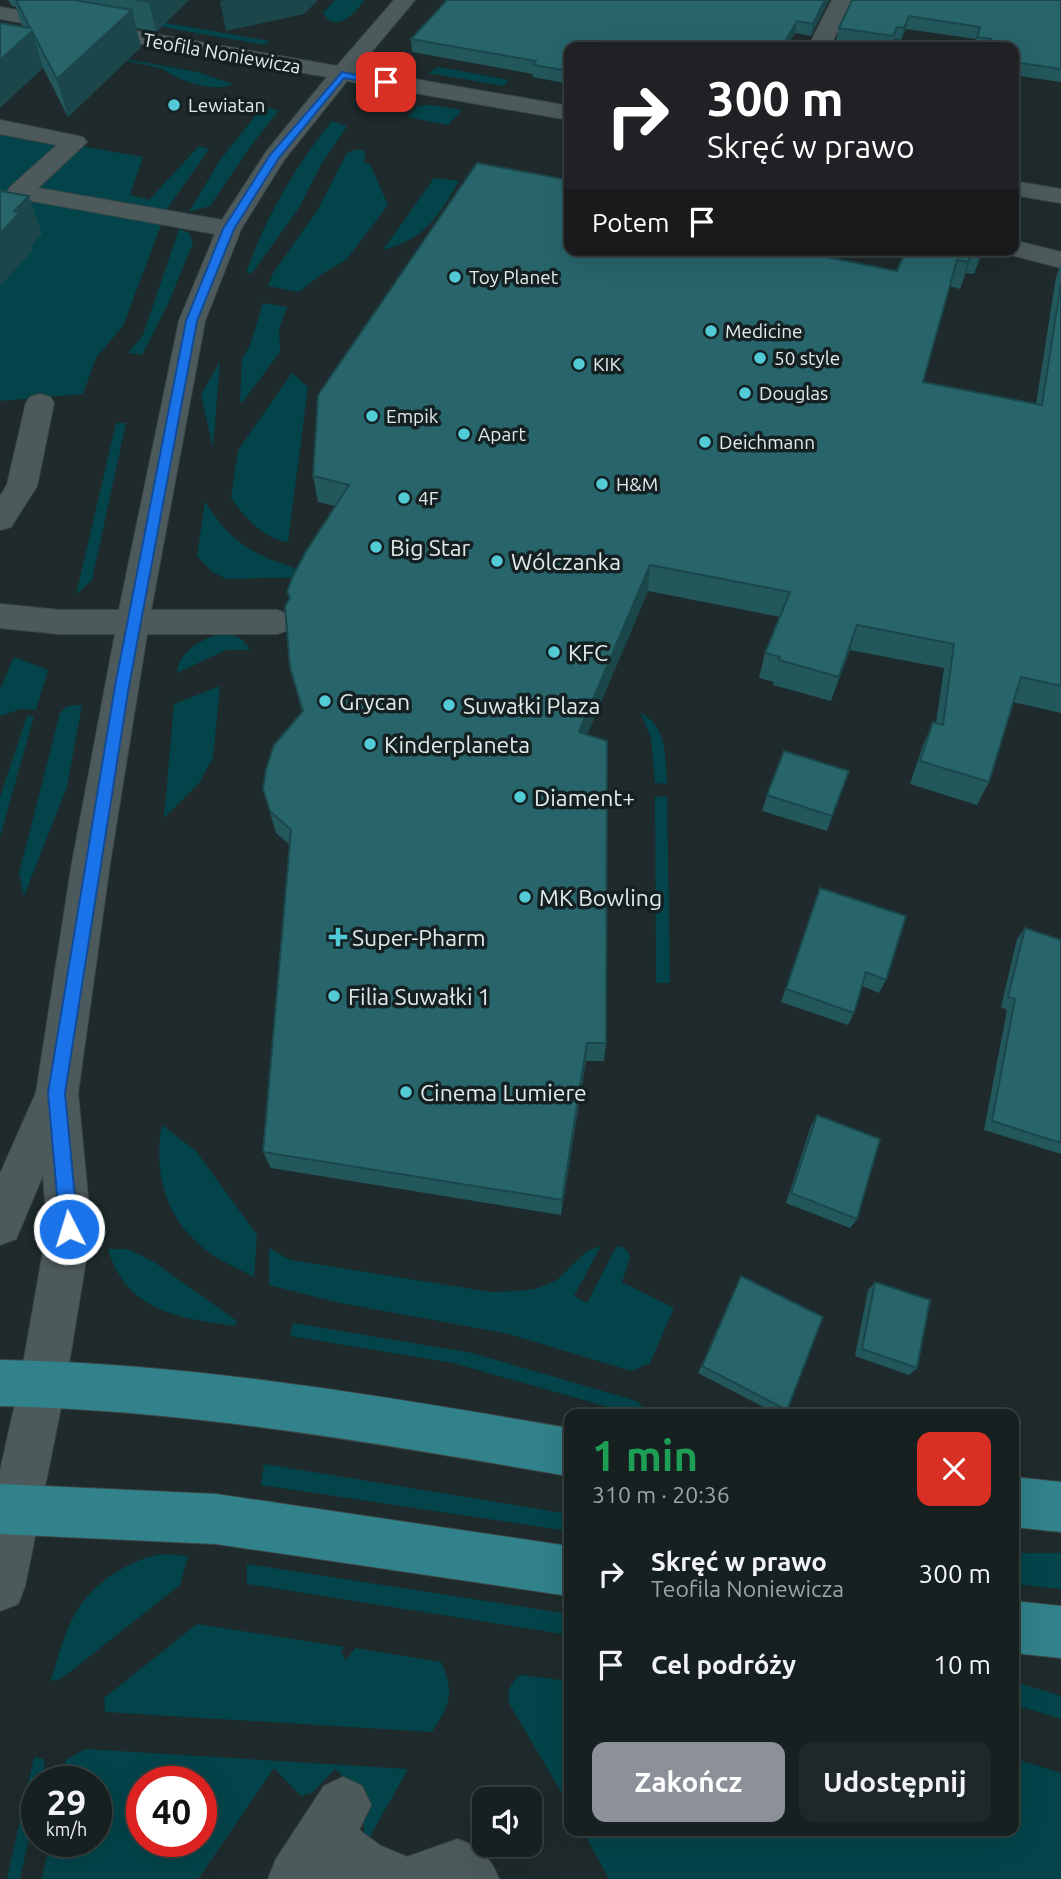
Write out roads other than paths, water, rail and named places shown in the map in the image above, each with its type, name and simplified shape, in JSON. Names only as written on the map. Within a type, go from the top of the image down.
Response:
[{"type":"main road","points":[[21,1383],[240,1398],[564,1451]]},
{"type":"main road","points":[[1019,1503],[1061,1507]]},
{"type":"main road","points":[[9,1509],[216,1519],[564,1570]]},
{"type":"main road","points":[[1019,1628],[1061,1632]]},
{"type":"street","points":[[0,1586],[21,1383],[69,1229],[57,1093],[91,863],[133,622],[192,321],[229,229],[274,158],[405,0]]},
{"type":"street","points":[[821,42],[842,0]]},
{"type":"street","name":"Teofila Noniewicza","points":[[0,13],[564,112]]},
{"type":"street","points":[[0,127],[75,142],[19,192],[229,229]]},
{"type":"street","points":[[1019,196],[1061,196]]},
{"type":"street","points":[[1019,250],[1061,260]]},
{"type":"street","points":[[0,520],[22,486],[40,403]]},
{"type":"street","points":[[0,616],[60,622],[276,622]]},
{"type":"street","points":[[0,1224],[57,1093]]},
{"type":"street","points":[[320,1840],[361,1866],[392,1879]]},
{"type":"street","points":[[421,1879],[458,1867],[471,1879]]},
{"type":"place","name":"Lewiatan","points":[[174,105]]},
{"type":"place","name":"Toy Planet","points":[[455,277]]},
{"type":"place","name":"Medicine","points":[[711,331]]},
{"type":"place","name":"50 style","points":[[760,358]]},
{"type":"place","name":"KIK","points":[[579,364]]},
{"type":"place","name":"Douglas","points":[[745,393]]},
{"type":"place","name":"Empik","points":[[372,416]]},
{"type":"place","name":"Apart","points":[[464,434]]},
{"type":"place","name":"Deichmann","points":[[705,442]]},
{"type":"place","name":"H&M","points":[[602,484]]},
{"type":"place","name":"4F","points":[[404,498]]},
{"type":"place","name":"Big Star","points":[[376,547]]},
{"type":"place","name":"Wólczanka","points":[[497,561]]},
{"type":"place","name":"KFC","points":[[554,652]]},
{"type":"place","name":"Grycan","points":[[325,701]]},
{"type":"place","name":"Suwałki Plaza","points":[[449,705]]},
{"type":"place","name":"Kinderplaneta","points":[[370,744]]},
{"type":"place","name":"Diament+","points":[[520,797]]},
{"type":"place","name":"MK Bowling","points":[[525,897]]},
{"type":"place","name":"Super-Pharm","points":[[338,937]]},
{"type":"place","name":"Filia Suwałki 1","points":[[334,996]]},
{"type":"place","name":"Cinema Lumiere","points":[[406,1092]]}]
